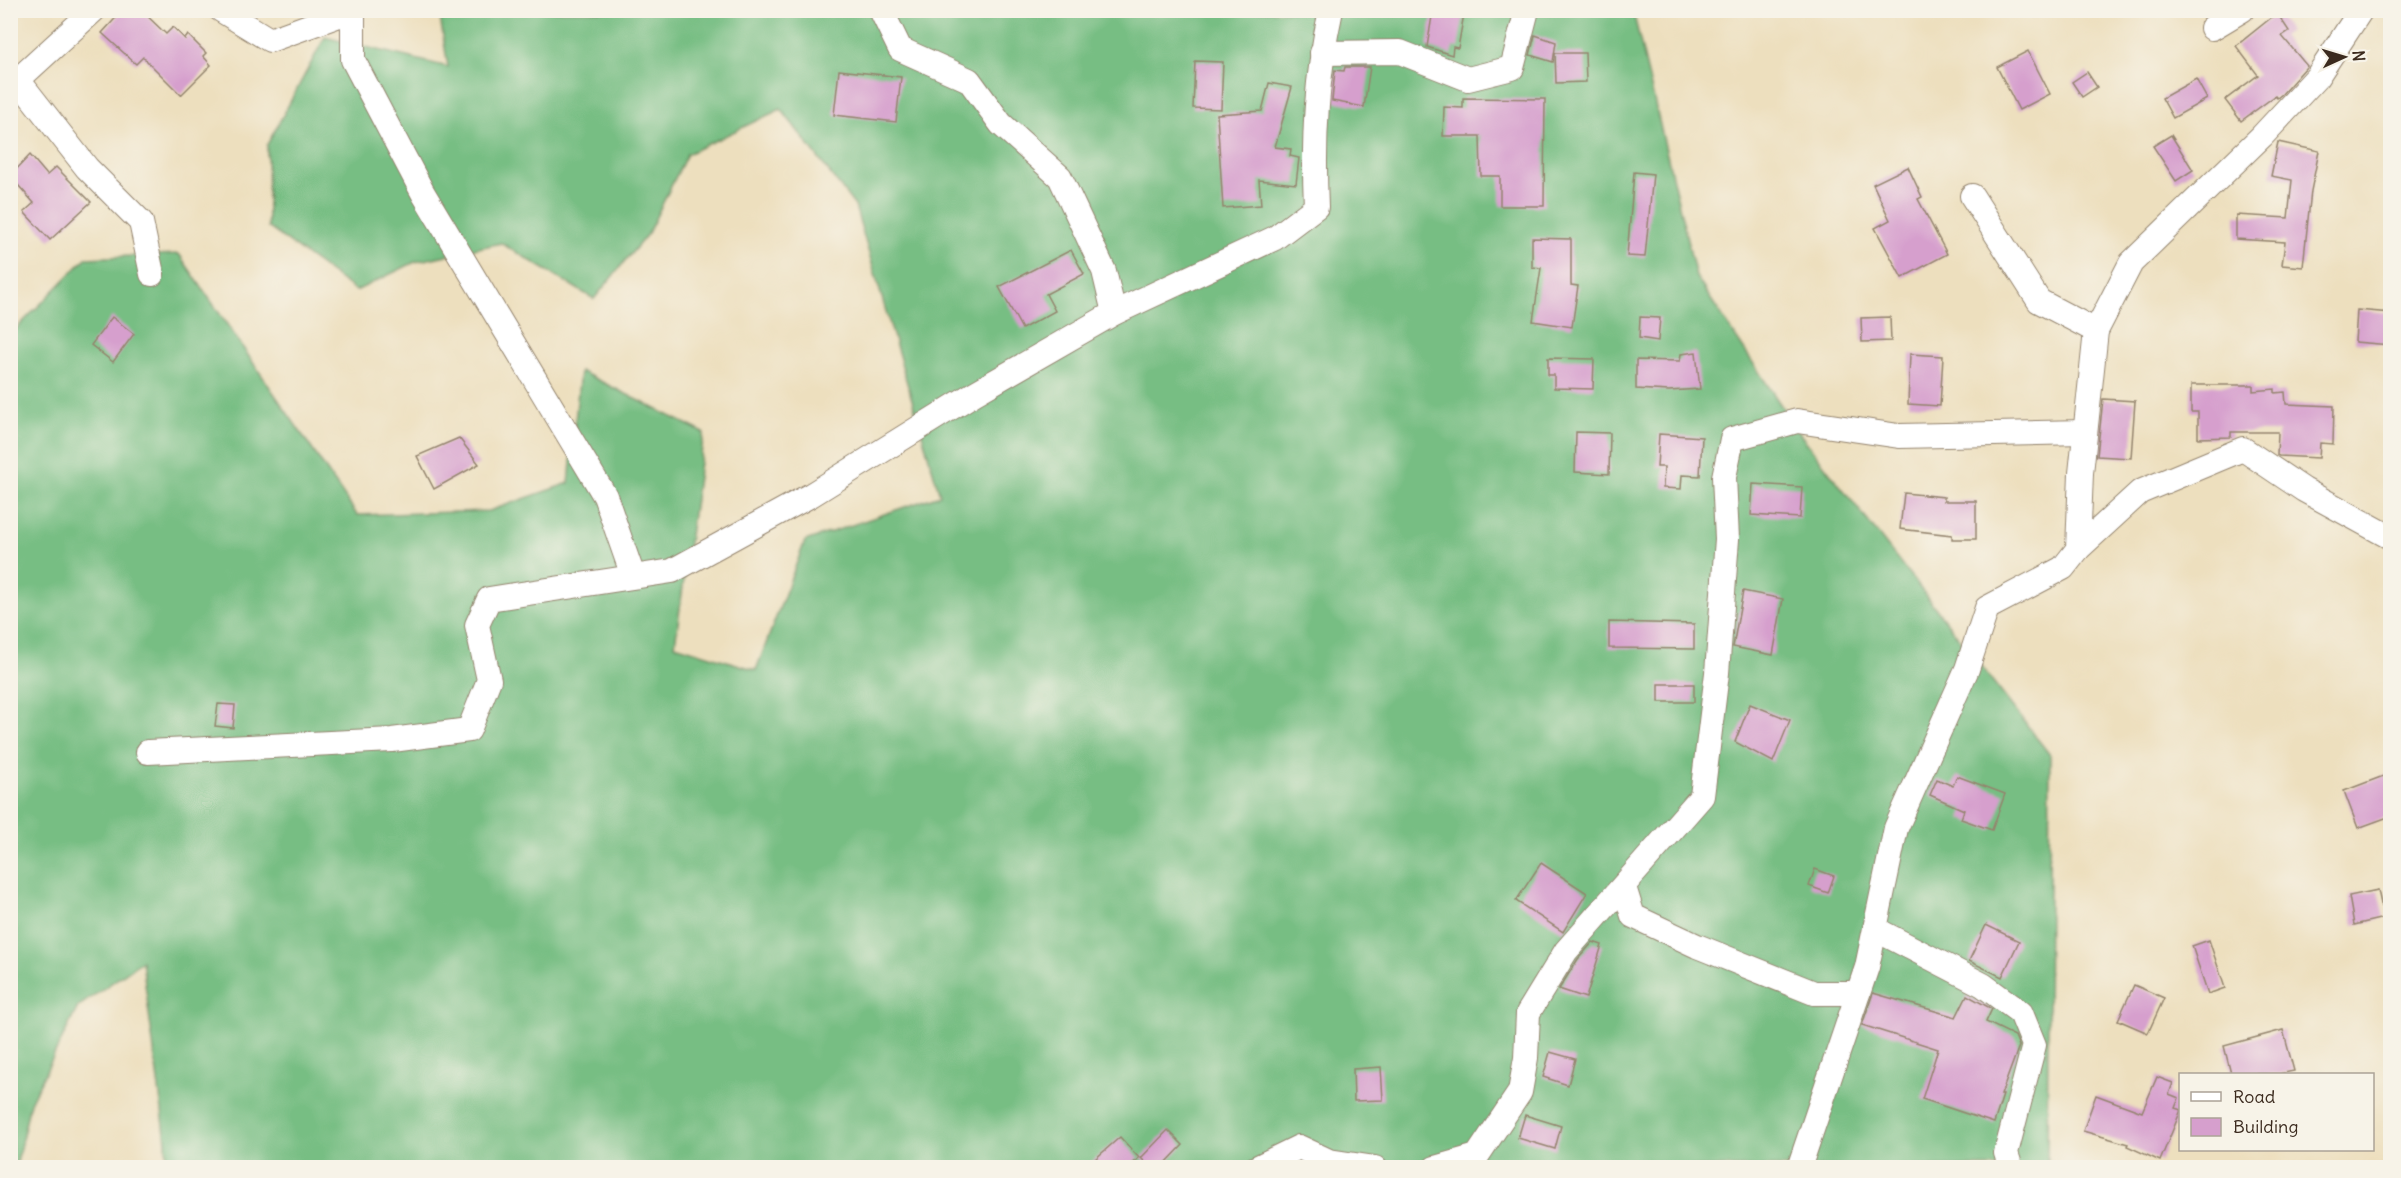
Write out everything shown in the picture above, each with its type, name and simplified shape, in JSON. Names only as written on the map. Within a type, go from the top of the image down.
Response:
[{"type":"street","points":[[94,10],[14,83],[87,168],[141,222],[152,274]]},
{"type":"street","points":[[221,10],[270,40],[353,10],[353,60],[423,193],[605,496],[633,576]]},
{"type":"street","points":[[881,10],[900,49],[969,80],[1001,124],[1060,177],[1104,272],[1114,313]]},
{"type":"street","points":[[148,752],[392,740],[469,730],[489,680],[477,625],[489,599],[672,571],[811,495],[975,393],[1114,313],[1275,238],[1316,207],[1314,148],[1322,53],[1331,10]]},
{"type":"street","points":[[1322,53],[1400,52],[1468,79],[1512,68],[1527,10]]},
{"type":"street","points":[[2212,28],[2242,10]]},
{"type":"street","points":[[2078,549],[2085,432],[2096,331],[2131,264],[2262,136],[2317,76],[2361,10]]},
{"type":"street","points":[[1972,196],[2039,301],[2096,331]]},
{"type":"street","points":[[1435,1167],[1477,1156],[1520,1092],[1526,1058],[1528,1013],[1566,951],[1702,796],[1717,673],[1727,539],[1724,477],[1732,439],[1797,421],[1899,436],[2085,432]]},
{"type":"street","points":[[1799,1167],[1858,993],[1875,929],[1896,828],[1967,669],[1987,608],[2063,568],[2078,549],[2140,492],[2243,449],[2304,490],[2391,537]]},
{"type":"street","points":[[1624,887],[1633,916],[1697,946],[1814,993],[1858,993]]},
{"type":"street","points":[[1875,929],[1983,985],[2021,1013],[2034,1045],[2006,1154],[2011,1167]]},
{"type":"street","points":[[1256,1167],[1299,1148],[1329,1161],[1375,1167]]},
{"type":"green space","points":[[439,11],[1633,11],[1696,277],[1800,434],[2050,755],[2047,1167],[167,1167],[166,1141],[142,961],[78,1007],[30,1103],[16,1167],[11,1168],[11,334],[86,258],[179,254],[357,515],[489,511],[569,483],[580,371],[704,433],[675,645],[756,670],[805,541],[940,495],[855,206],[781,109],[687,154],[648,233],[594,299],[501,243],[415,262],[356,291],[268,227],[267,145],[325,37],[448,67]]},
{"type":"building","points":[[123,10],[141,10],[166,34],[173,27],[185,39],[188,35],[206,53],[203,56],[211,65],[181,95],[143,57],[136,64],[102,33]]},
{"type":"building","points":[[1433,10],[1464,14],[1458,48],[1453,47],[1452,55],[1427,47]]},
{"type":"building","points":[[2277,13],[2289,31],[2282,36],[2307,66],[2282,94],[2277,98],[2275,96],[2241,121],[2225,100],[2258,75],[2236,46]]},
{"type":"building","points":[[1535,35],[1556,42],[1553,62],[1530,55]]},
{"type":"building","points":[[2028,51],[2050,94],[2019,110],[1997,67]]},
{"type":"building","points":[[1555,53],[1585,53],[1586,82],[1556,83]]},
{"type":"building","points":[[1195,61],[1223,62],[1221,109],[1193,108]]},
{"type":"building","points":[[1345,67],[1370,67],[1364,107],[1332,101],[1335,70],[1344,71]]},
{"type":"building","points":[[839,70],[901,77],[896,122],[834,115]]},
{"type":"building","points":[[2087,72],[2097,87],[2082,97],[2072,82]]},
{"type":"building","points":[[2196,79],[2207,99],[2173,118],[2162,98]]},
{"type":"building","points":[[1269,83],[1292,87],[1275,147],[1291,149],[1290,156],[1299,158],[1296,184],[1259,180],[1261,205],[1223,208],[1217,114],[1262,111]]},
{"type":"building","points":[[1463,98],[1545,99],[1544,206],[1500,206],[1500,176],[1481,176],[1480,136],[1443,136],[1444,107],[1463,108]]},
{"type":"building","points":[[2171,135],[2193,170],[2176,181],[2153,146]]},
{"type":"building","points":[[2278,142],[2319,151],[2311,191],[2303,267],[2282,265],[2285,242],[2236,239],[2236,215],[2288,218],[2292,180],[2271,176]]},
{"type":"building","points":[[30,155],[47,175],[56,167],[91,202],[50,240],[24,212],[34,203],[10,176]]},
{"type":"building","points":[[1908,167],[1922,197],[1918,199],[1947,254],[1902,278],[1875,228],[1890,220],[1873,184]]},
{"type":"building","points":[[1634,172],[1653,174],[1645,257],[1627,256]]},
{"type":"building","points":[[1532,238],[1571,239],[1571,285],[1578,286],[1572,327],[1533,321],[1541,268],[1532,267]]},
{"type":"building","points":[[1071,250],[1084,274],[1046,294],[1055,311],[1022,329],[999,287]]},
{"type":"building","points":[[2357,310],[2391,313],[2391,345],[2355,342]]},
{"type":"building","points":[[112,317],[134,334],[113,362],[91,345]]},
{"type":"building","points":[[1640,317],[1660,318],[1658,341],[1639,338]]},
{"type":"building","points":[[1890,317],[1891,341],[1862,342],[1861,318]]},
{"type":"building","points":[[1696,352],[1700,389],[1669,391],[1636,389],[1636,360],[1680,361],[1681,354]]},
{"type":"building","points":[[1910,354],[1943,356],[1940,406],[1908,404]]},
{"type":"building","points":[[1548,358],[1594,359],[1593,389],[1554,388],[1554,375],[1548,375]]},
{"type":"building","points":[[2191,385],[2253,385],[2253,391],[2275,389],[2275,393],[2285,392],[2286,404],[2334,406],[2333,444],[2320,443],[2319,458],[2277,455],[2278,432],[2231,432],[2231,437],[2198,438],[2198,412],[2191,412]]},
{"type":"building","points":[[2103,399],[2135,401],[2131,458],[2097,456]]},
{"type":"building","points":[[1576,432],[1610,433],[1609,474],[1575,472]]},
{"type":"building","points":[[1659,434],[1702,437],[1700,476],[1682,475],[1681,489],[1663,488],[1664,467],[1657,467]]},
{"type":"building","points":[[459,438],[479,464],[434,489],[417,456]]},
{"type":"building","points":[[1753,484],[1802,487],[1800,518],[1751,515]]},
{"type":"building","points":[[1904,493],[1944,497],[1944,501],[1976,501],[1976,539],[1952,539],[1952,535],[1900,529]]},
{"type":"building","points":[[1743,591],[1783,599],[1773,655],[1733,647]]},
{"type":"building","points":[[1609,622],[1694,624],[1694,649],[1609,648]]},
{"type":"building","points":[[1659,684],[1694,684],[1694,702],[1659,702]]},
{"type":"building","points":[[218,704],[235,705],[233,728],[215,726]]},
{"type":"building","points":[[1750,704],[1790,720],[1773,762],[1735,742]]},
{"type":"building","points":[[2386,775],[2391,788],[2391,816],[2358,828],[2344,791]]},
{"type":"building","points":[[1957,776],[2005,794],[1992,830],[1961,819],[1964,810],[1930,795],[1937,779],[1953,786]]},
{"type":"building","points":[[1541,863],[1587,893],[1563,932],[1516,901]]},
{"type":"building","points":[[1815,869],[1834,876],[1828,893],[1809,886]]},
{"type":"building","points":[[2378,890],[2384,918],[2354,925],[2349,896]]},
{"type":"building","points":[[1986,925],[2019,941],[2002,977],[1969,961]]},
{"type":"building","points":[[2209,940],[2225,988],[2208,994],[2192,946]]},
{"type":"building","points":[[1593,942],[1602,945],[1586,998],[1559,989],[1578,959]]},
{"type":"building","points":[[2134,985],[2164,998],[2148,1033],[2118,1020]]},
{"type":"building","points":[[1873,993],[1956,1017],[1967,995],[1992,1009],[1986,1022],[2015,1036],[2019,1046],[2001,1095],[2003,1095],[1994,1123],[1922,1099],[1938,1049],[1862,1025]]},
{"type":"building","points":[[2283,1030],[2294,1071],[2231,1073],[2224,1046]]},
{"type":"building","points":[[1550,1052],[1575,1059],[1568,1085],[1543,1077]]},
{"type":"building","points":[[1381,1067],[1383,1100],[1354,1101],[1353,1069]]},
{"type":"building","points":[[2157,1077],[2173,1083],[2169,1094],[2179,1098],[2175,1108],[2179,1109],[2179,1115],[2160,1161],[2127,1146],[2128,1144],[2083,1131],[2096,1095],[2142,1112]]},
{"type":"building","points":[[1525,1115],[1561,1126],[1555,1149],[1518,1138]]},
{"type":"building","points":[[1168,1130],[1183,1145],[1162,1167],[1150,1167],[1141,1158]]},
{"type":"building","points":[[1120,1137],[1139,1158],[1129,1167],[1086,1167]]}]
